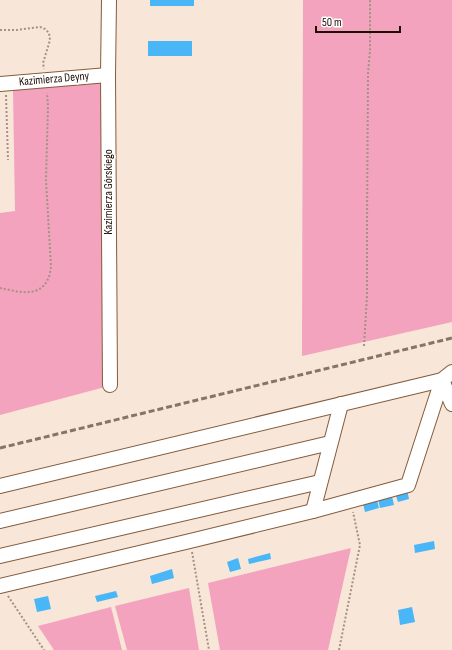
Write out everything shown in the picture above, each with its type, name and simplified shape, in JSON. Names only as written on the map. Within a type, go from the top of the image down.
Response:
[{"type":"street","name":"Kazimierza Górskiego","points":[[109,0],[110,385]]},
{"type":"street","name":"Kazimierza Deyny","points":[[3,84],[108,75]]},
{"type":"street","points":[[447,376],[452,404]]},
{"type":"street","points":[[0,486],[341,404],[447,376]]},
{"type":"street","points":[[1,586],[313,511],[408,485],[447,376]]},
{"type":"street","points":[[313,511],[341,404]]},
{"type":"street","points":[[0,521],[330,443]]},
{"type":"street","points":[[0,556],[320,482]]},
{"type":"path","points":[[364,346],[367,296],[366,226],[370,0]]},
{"type":"path","points":[[0,30],[17,30],[40,27],[49,33],[50,40],[43,63],[48,106],[46,180],[51,267],[49,278],[44,286],[38,290],[31,292],[0,288]]},
{"type":"path","points":[[3,84],[8,160]]},
{"type":"path","points":[[339,650],[360,545],[351,501]]},
{"type":"path","points":[[190,541],[209,650]]},
{"type":"path","points":[[1,586],[44,650]]},
{"type":"shaded area","points":[[303,0],[452,0],[452,322],[302,356]]},
{"type":"shaded area","points":[[102,82],[105,387],[0,415],[0,213],[15,211],[13,90]]},
{"type":"shaded area","points":[[351,548],[328,650],[220,650],[208,583]]},
{"type":"shaded area","points":[[189,588],[199,650],[127,650],[115,606]]},
{"type":"shaded area","points":[[111,607],[122,650],[54,650],[38,626]]},
{"type":"building","points":[[150,0],[194,0],[194,6],[150,6]]},
{"type":"building","points":[[148,41],[192,41],[192,56],[148,56]]},
{"type":"building","points":[[407,489],[409,499],[398,502],[395,493]]},
{"type":"building","points":[[391,492],[394,505],[380,508],[377,495]]},
{"type":"building","points":[[376,496],[379,508],[365,512],[362,500]]},
{"type":"building","points":[[434,541],[435,549],[415,553],[414,545]]},
{"type":"building","points":[[270,553],[271,559],[249,564],[248,559]]},
{"type":"building","points":[[238,558],[241,569],[230,572],[227,562]]},
{"type":"building","points":[[172,569],[174,578],[152,584],[150,576]]},
{"type":"building","points":[[116,591],[118,597],[97,602],[95,596]]},
{"type":"building","points":[[48,596],[51,609],[37,612],[34,599]]},
{"type":"building","points":[[412,607],[415,622],[400,625],[398,610]]},
{"type":"railway","points":[[0,448],[452,338]]}]
